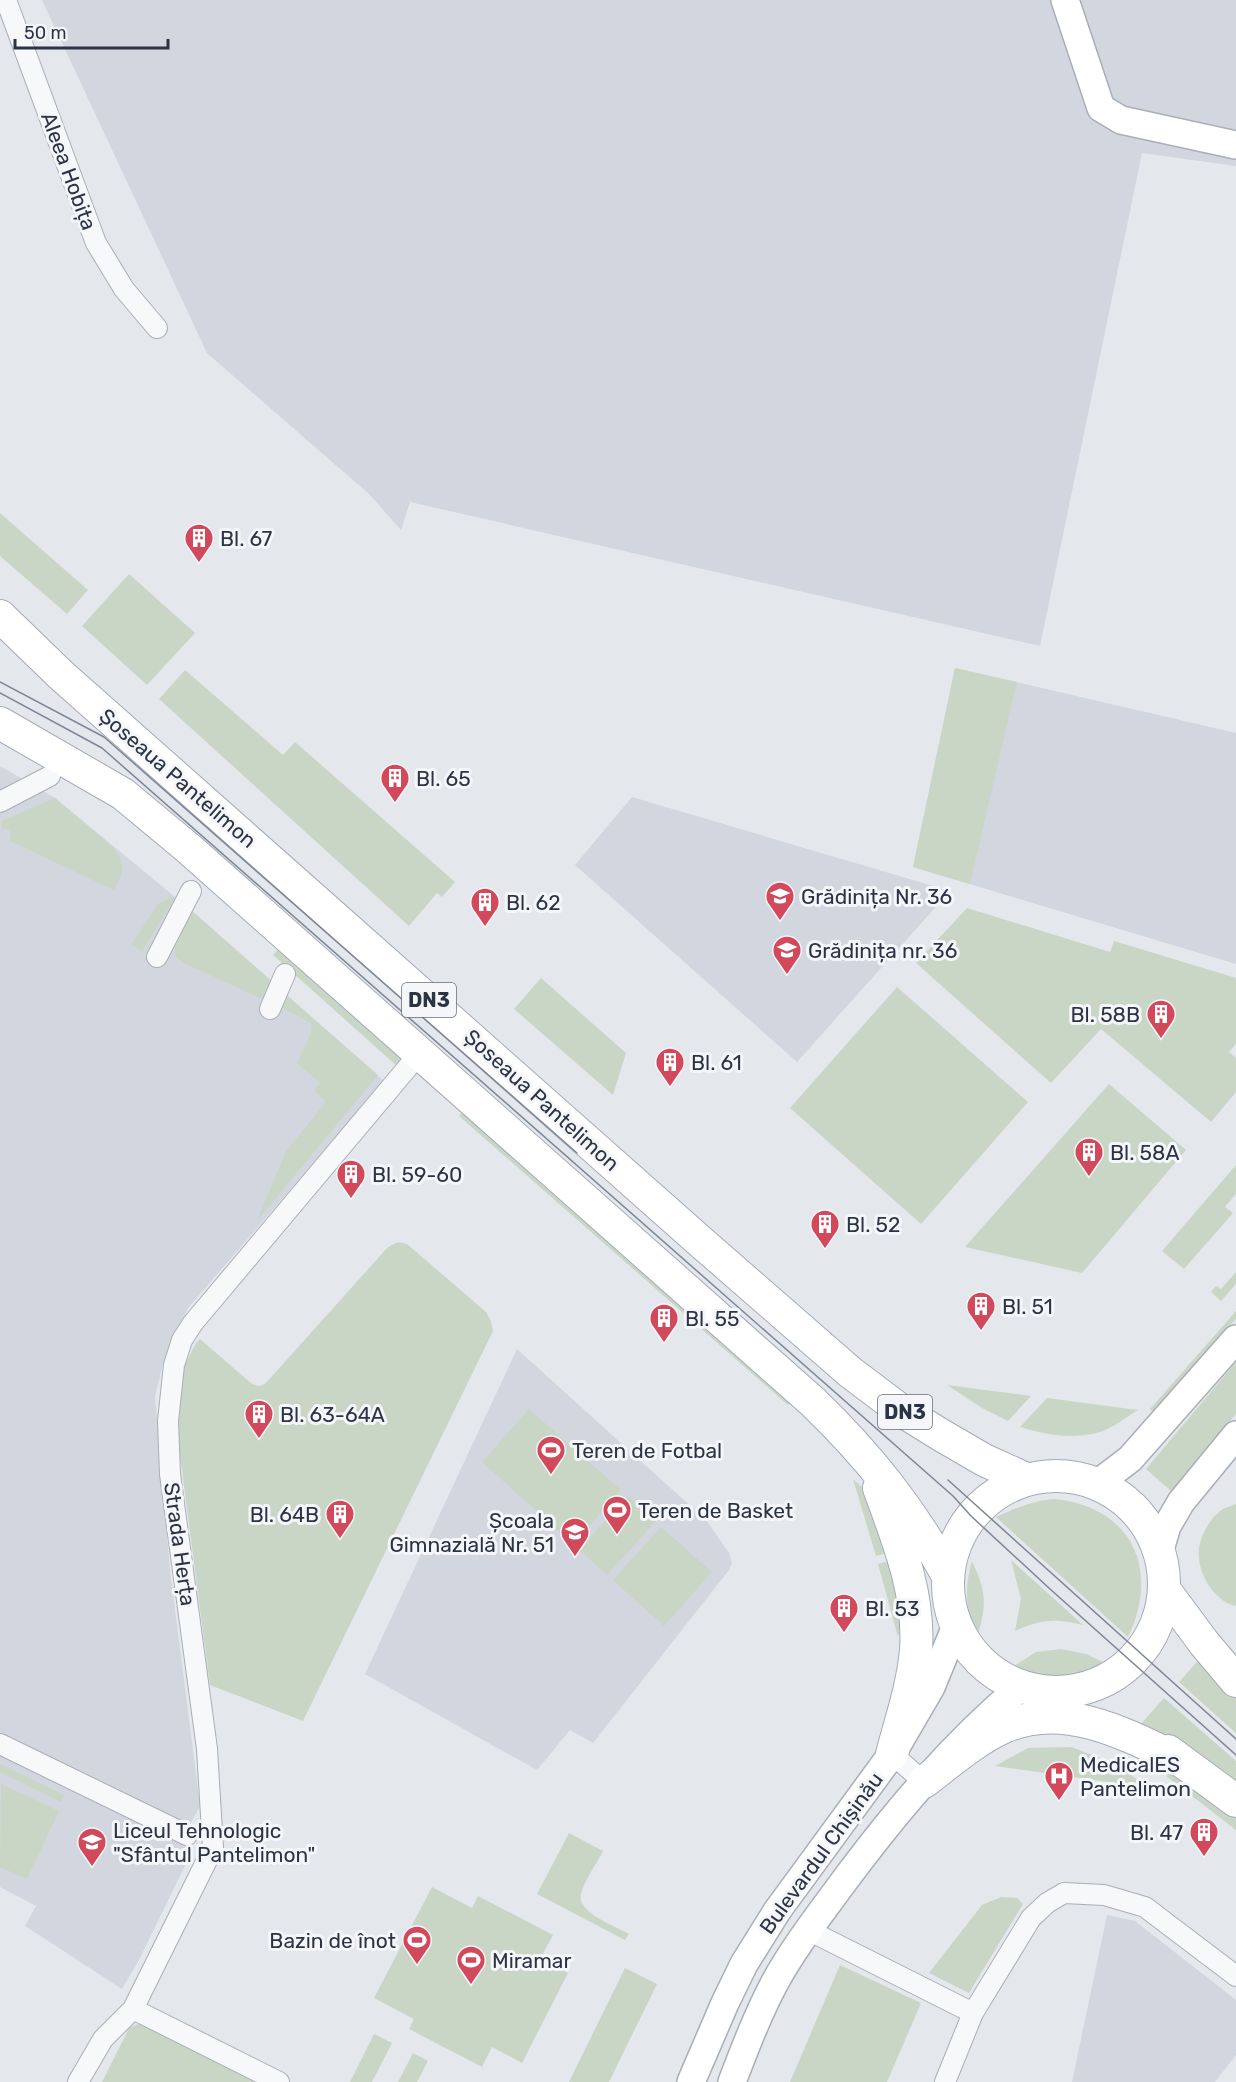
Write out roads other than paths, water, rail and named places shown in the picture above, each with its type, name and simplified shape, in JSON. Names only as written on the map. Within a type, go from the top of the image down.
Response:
[{"type":"main road","points":[[1065,0],[1101,108],[1121,120],[1236,145]]},
{"type":"main road","name":"Șoseaua Pantelimon","points":[[0,616],[79,691],[702,1243],[850,1371],[899,1409],[941,1436],[984,1460],[1026,1479]]},
{"type":"main road","name":"DN3","points":[[0,723],[123,794],[188,848],[806,1395],[842,1429],[900,1498],[948,1576]]},
{"type":"main road","points":[[1097,1484],[1130,1459],[1236,1339]]},
{"type":"main road","points":[[1159,1552],[1167,1526],[1181,1502],[1236,1435]]},
{"type":"main road","points":[[868,1459],[903,1553],[916,1624],[912,1681],[892,1754]]},
{"type":"main road","name":"DN3","points":[[1051,1476],[1074,1478],[1097,1484],[1119,1497],[1138,1514],[1148,1527],[1159,1552],[1164,1589],[1158,1619],[1149,1639],[1131,1662],[1099,1683],[1081,1689],[1063,1691],[1022,1686],[995,1672],[977,1658],[957,1626],[949,1602],[948,1576],[953,1548],[971,1516],[1006,1487],[1026,1479],[1051,1476]]},
{"type":"main road","name":"DN3","points":[[1164,1589],[1236,1681]]},
{"type":"main road","name":"Bulevardul Chișinău","points":[[691,2082],[725,2003],[759,1939],[892,1754],[931,1688],[957,1626]]},
{"type":"main road","name":"Bulevardul Chișinău","points":[[732,2082],[757,2019],[776,1982],[808,1930],[864,1854],[924,1782],[977,1726],[1022,1686]]},
{"type":"main road","name":"DN3","points":[[1063,1691],[1129,1724],[1236,1801]]},
{"type":"main road","points":[[924,1782],[1003,1727],[1026,1719],[1049,1716],[1099,1725],[1149,1745],[1183,1762]]},
{"type":"street","name":"Aleea Hobița","points":[[6,0],[96,243],[124,289],[157,328]]},
{"type":"street","points":[[0,802],[50,776]]},
{"type":"street","points":[[157,957],[191,891]]},
{"type":"street","points":[[270,1009],[285,974]]},
{"type":"street","name":"Strada Herța","points":[[78,2082],[103,2039],[133,2009],[213,1848],[207,1749],[170,1474],[171,1379],[178,1351],[193,1323],[419,1054]]},
{"type":"street","points":[[0,1744],[187,1835]]},
{"type":"street","points":[[892,1754],[924,1782]]},
{"type":"street","points":[[945,2082],[973,2013],[1031,1918],[1047,1903],[1064,1893],[1104,1895],[1145,1907],[1236,1976]]},
{"type":"street","points":[[808,1930],[973,2013]]},
{"type":"street","points":[[133,2009],[279,2082]]},
{"type":"tram line","points":[[0,682],[104,737],[577,1153]]},
{"type":"tram line","points":[[0,693],[102,748],[953,1496],[971,1516],[1050,1589],[1236,1755]]},
{"type":"tram line","points":[[948,1480],[1236,1739]]},
{"type":"place","name":"Bl. 67","points":[[199,564]]},
{"type":"place","name":"Bl. 65","points":[[395,804]]},
{"type":"place","name":"Grădinița Nr. 36","points":[[780,922]]},
{"type":"place","name":"Bl. 62","points":[[485,928]]},
{"type":"place","name":"Grădinița nr. 36","points":[[787,976]]},
{"type":"place","name":"Bl. 58B","points":[[1161,1040]]},
{"type":"place","name":"Bl. 61","points":[[670,1088]]},
{"type":"place","name":"Bl. 58A","points":[[1089,1178]]},
{"type":"place","name":"Bl. 59-60","points":[[351,1200]]},
{"type":"place","name":"Bl. 52","points":[[825,1250]]},
{"type":"place","name":"Bl. 51","points":[[981,1332]]},
{"type":"place","name":"Bl. 55","points":[[664,1344]]},
{"type":"place","name":"Bl. 63-64A","points":[[259,1440]]},
{"type":"place","name":"Teren de Fotbal","points":[[551,1476]]},
{"type":"place","name":"Teren de Basket","points":[[617,1536]]},
{"type":"place","name":"Bl. 64B","points":[[340,1540]]},
{"type":"place","name":"Școala Gimnazială Nr. 51","points":[[575,1558]]},
{"type":"place","name":"Bl. 53","points":[[844,1634]]},
{"type":"place","name":"MedicalES Pantelimon","points":[[1059,1802]]},
{"type":"place","name":"Bl. 47","points":[[1204,1858]]},
{"type":"place","name":"Liceul Tehnologic \"Sfântul Pantelimon\"","points":[[92,1868]]},
{"type":"place","name":"Bazin de înot","points":[[417,1966]]},
{"type":"place","name":"Miramar","points":[[471,1986]]}]
